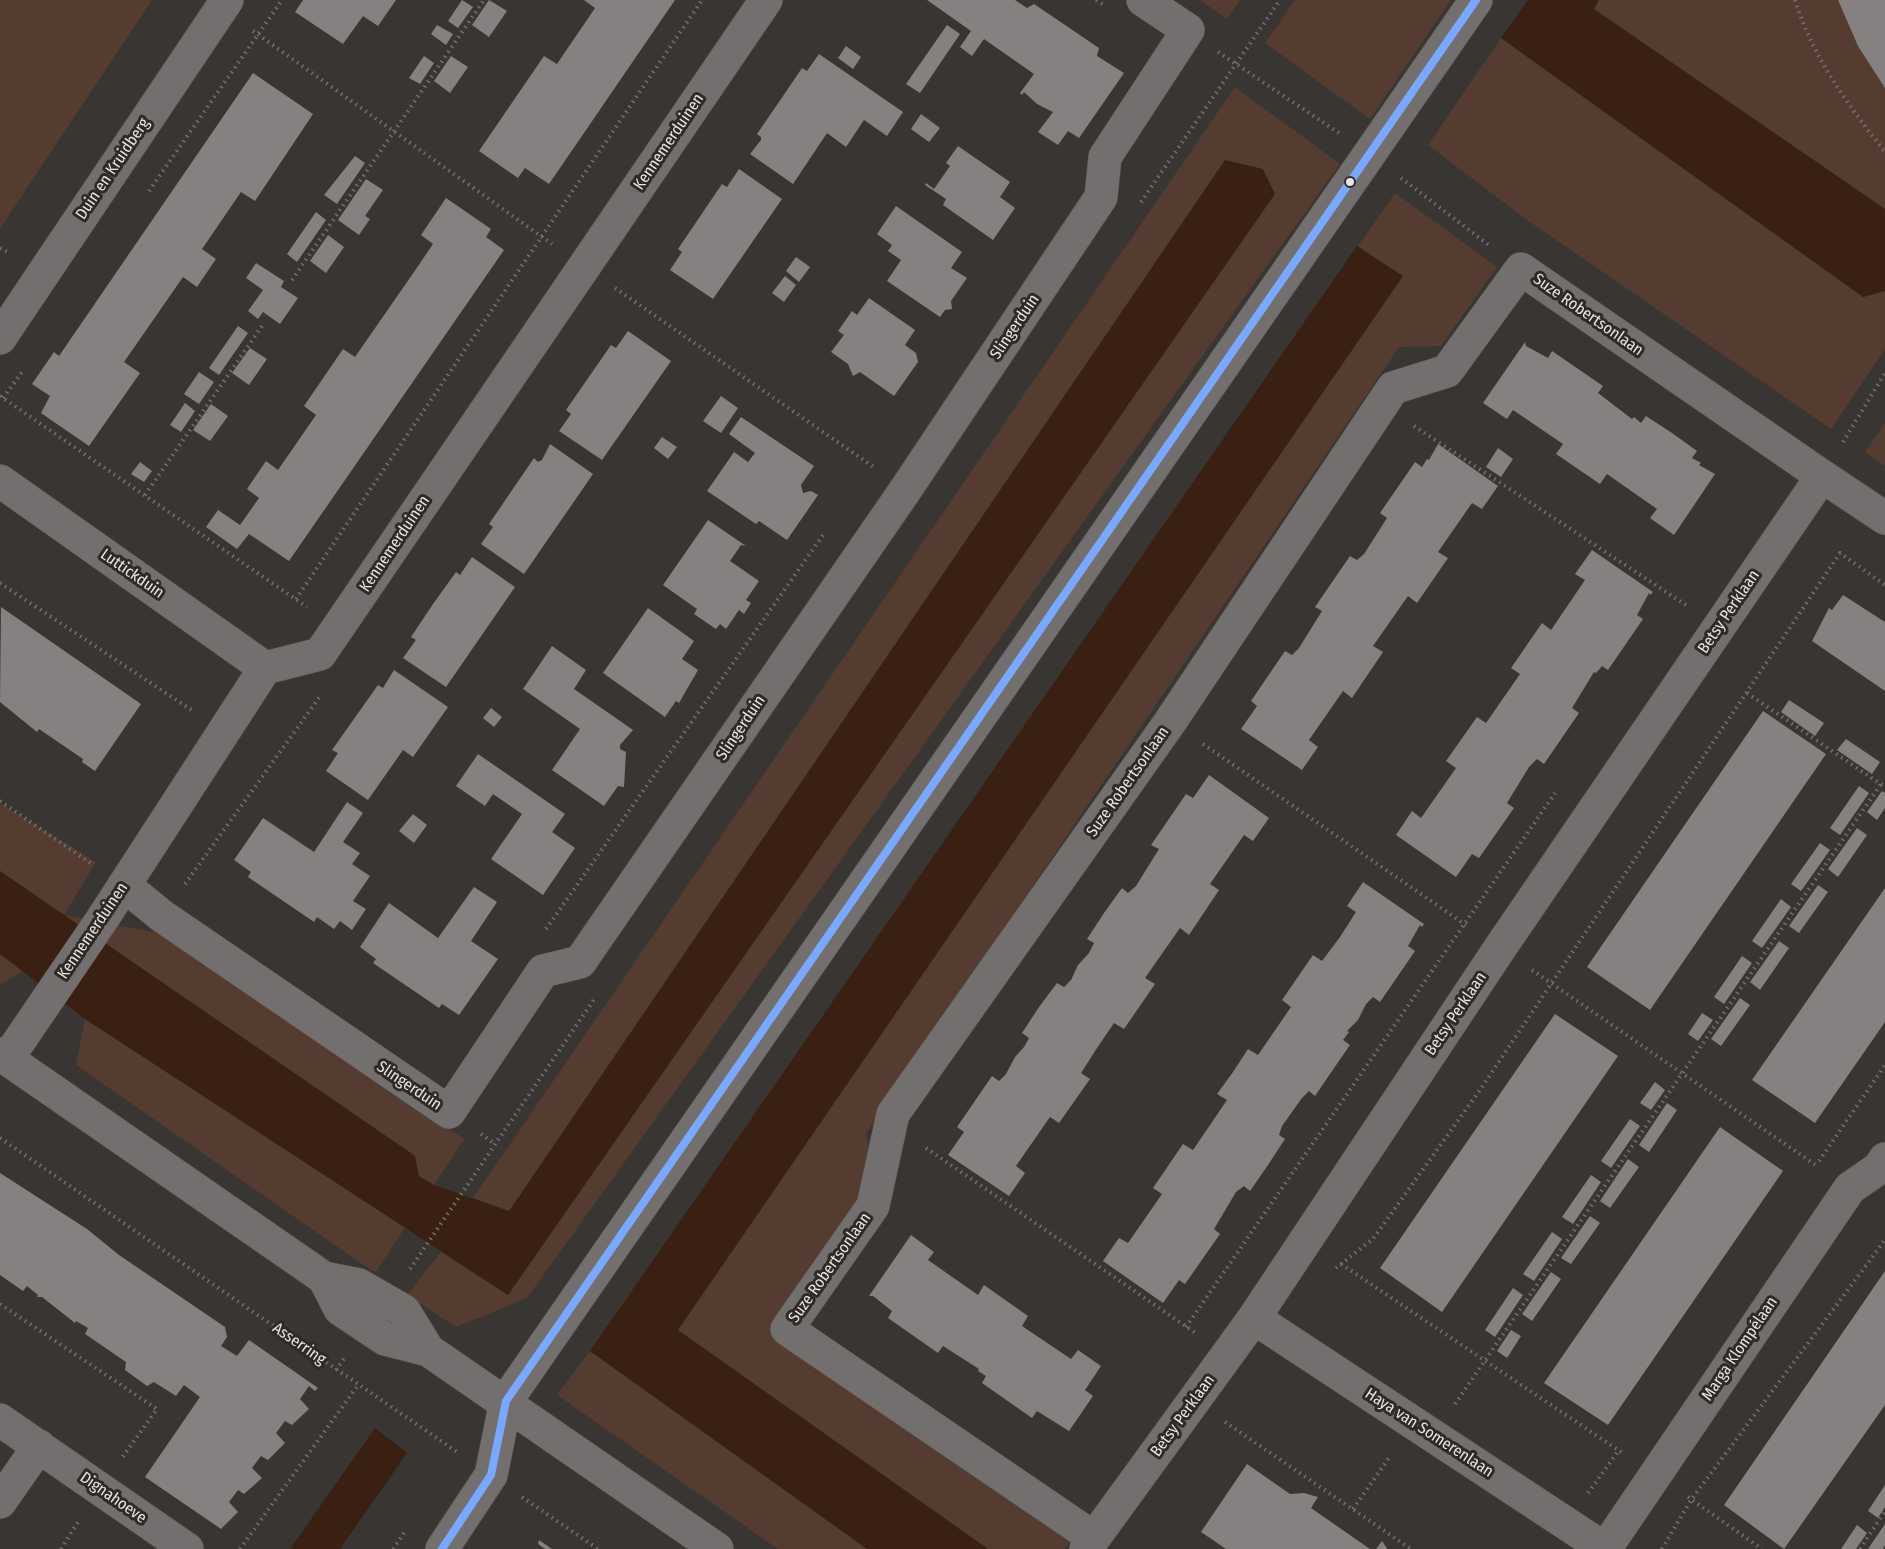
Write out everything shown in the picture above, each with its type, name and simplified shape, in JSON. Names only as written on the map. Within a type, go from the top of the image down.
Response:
[{"type":"street","name":"Duin en Kruidberg","points":[[0,338],[227,0]]},
{"type":"street","name":"Kennemerduinen","points":[[329,641],[766,0]]},
{"type":"street","name":"Slingerduin","points":[[124,885],[162,916],[448,1112],[543,971],[580,962],[906,489],[1101,198],[1105,157],[1188,30],[1143,0]]},
{"type":"street","points":[[442,1549],[491,1475],[506,1401],[1476,0]]},
{"type":"street","name":"Suze Robertsonlaan","points":[[1090,1544],[787,1329],[873,1206],[893,1114],[1170,722],[1381,404],[1393,388],[1447,371],[1521,269],[1822,476]]},
{"type":"street","points":[[1822,476],[1885,518]]},
{"type":"street","name":"Betsy Perklaan","points":[[1090,1544],[1254,1318],[1494,958],[1822,476]]},
{"type":"street","name":"Luttickduin","points":[[0,481],[265,668]]},
{"type":"street","points":[[265,668],[329,641]]},
{"type":"street","name":"Kennemerduinen","points":[[4,1056],[44,1004],[101,921],[265,668]]},
{"type":"street","points":[[4,1056],[324,1278],[359,1285],[404,1311],[428,1350],[506,1401],[717,1549]]},
{"type":"street","name":"Marga Klompélaan","points":[[1605,1549],[1850,1188],[1879,1168],[1885,1159]]},
{"type":"street","name":"Haya van Somerenlaan","points":[[1254,1318],[1605,1549]]},
{"type":"street","name":"Dignahoeve","points":[[0,1420],[187,1549]]},
{"type":"street","points":[[0,1502],[39,1446]]},
{"type":"path","points":[[259,35],[282,0]]},
{"type":"path","points":[[292,280],[484,0]]},
{"type":"path","points":[[296,599],[702,0]]},
{"type":"path","points":[[1280,0],[1236,64],[1369,154],[1521,269]]},
{"type":"path","points":[[1795,0],[1818,54],[1843,98],[1885,152]]},
{"type":"path","points":[[145,495],[262,326]]},
{"type":"path","points":[[1822,476],[1885,373]]},
{"type":"path","points":[[0,396],[296,599],[329,641],[334,676],[162,916]]},
{"type":"path","points":[[1381,404],[1719,627]]},
{"type":"path","points":[[866,475],[879,456]]},
{"type":"path","points":[[543,933],[824,534]]},
{"type":"path","points":[[1333,1271],[1372,1239],[1473,1099],[1840,553],[1885,585]]},
{"type":"path","points":[[0,584],[223,732]]},
{"type":"path","points":[[1679,614],[1685,605]]},
{"type":"path","points":[[1353,1509],[1484,1358],[1883,786],[1747,693]]},
{"type":"path","points":[[1186,1327],[1558,789]]},
{"type":"path","points":[[0,801],[124,885]]},
{"type":"path","points":[[1816,1165],[1885,1065]]},
{"type":"path","points":[[891,1124],[1227,1355]]},
{"type":"path","name":"Asserring","points":[[0,1138],[598,1549]]},
{"type":"path","points":[[416,1262],[495,1144]]},
{"type":"path","points":[[1662,1549],[1691,1500],[1885,1240]]},
{"type":"path","points":[[1341,1264],[1484,1358],[1762,1549]]},
{"type":"path","points":[[0,1304],[157,1408],[100,1489]]},
{"type":"path","points":[[240,1549],[358,1385]]},
{"type":"path","points":[[1220,1418],[1411,1549]]},
{"type":"path","points":[[1566,1523],[1619,1450]]},
{"type":"path","points":[[1860,1549],[1885,1511]]},
{"type":"shaded area","points":[[0,0],[152,0],[0,229]]},
{"type":"shaded area","points":[[1200,0],[1240,0],[1227,19]]},
{"type":"shaded area","points":[[1295,0],[1451,0],[1370,119],[1265,43]]},
{"type":"shaded area","points":[[1528,0],[1599,0],[1594,9],[1885,209],[1885,291],[1863,297],[1501,38]]},
{"type":"shaded area","points":[[1599,0],[1885,0],[1885,209],[1593,9]]},
{"type":"shaded area","points":[[1501,38],[1863,297],[1885,291],[1885,349],[1831,429],[1530,222],[1428,145]]},
{"type":"shaded area","points":[[1235,87],[1340,164],[527,1298],[456,1327],[407,1295],[441,1252],[508,1295],[509,1211],[473,1198]]},
{"type":"shaded area","points":[[1225,160],[1263,169],[1275,194],[508,1295],[85,1019],[0,954],[0,871],[415,1156],[419,1176],[434,1185],[509,1211]]},
{"type":"shaded area","points":[[1395,193],[1497,267],[1441,346],[1399,347],[895,1089],[866,1134],[873,1169],[868,1198],[778,1334],[1074,1536],[1065,1549],[988,1549],[677,1330],[1402,277],[1358,246]]},
{"type":"shaded area","points":[[1357,246],[1403,276],[678,1330],[988,1549],[867,1549],[590,1351]]},
{"type":"shaded area","points":[[1885,423],[1885,466],[1865,452]]},
{"type":"shaded area","points":[[0,803],[96,862],[64,915],[0,871]]},
{"type":"shaded area","points":[[64,915],[164,934],[464,1139],[434,1185],[419,1176],[414,1155]]},
{"type":"shaded area","points":[[0,954],[25,970],[0,985]]},
{"type":"shaded area","points":[[85,1019],[406,1226],[375,1273],[76,1065]]},
{"type":"shaded area","points":[[590,1351],[867,1549],[778,1549],[557,1395]]},
{"type":"shaded area","points":[[375,1428],[407,1453],[340,1549],[290,1549]]},
{"type":"building","points":[[303,0],[396,0],[378,26],[363,16],[343,44],[295,12]]},
{"type":"building","points":[[462,0],[473,7],[458,28],[448,21]]},
{"type":"building","points":[[489,0],[507,11],[489,37],[472,25]]},
{"type":"building","points":[[584,0],[675,0],[549,184],[525,168],[518,178],[479,151],[544,56],[557,64],[595,8]]},
{"type":"building","points":[[927,0],[1015,0],[1027,8],[1034,4],[1099,48],[1097,56],[1124,73],[1079,138],[1068,131],[1058,145],[1038,132],[1053,112],[1037,104],[1024,92],[1022,95],[1020,93],[1034,74],[984,39],[972,56],[960,47],[971,31]]},
{"type":"building","points":[[1838,0],[1885,0],[1885,88],[1858,46]]},
{"type":"building","points":[[437,25],[453,34],[446,45],[431,34]]},
{"type":"building","points":[[947,25],[960,34],[920,93],[906,84]]},
{"type":"building","points":[[846,46],[861,57],[853,69],[838,58]]},
{"type":"building","points":[[819,54],[903,112],[887,136],[864,120],[846,147],[827,133],[793,184],[750,154],[761,140],[757,134],[802,68],[807,71]]},
{"type":"building","points":[[424,56],[434,63],[420,84],[409,78]]},
{"type":"building","points":[[451,56],[468,67],[450,93],[434,81]]},
{"type":"building","points":[[253,73],[313,114],[255,201],[241,192],[202,249],[216,259],[197,287],[183,277],[124,362],[140,373],[89,446],[41,413],[50,396],[32,384],[54,352],[59,356]]},
{"type":"building","points":[[921,114],[940,128],[929,142],[911,129]]},
{"type":"building","points":[[958,146],[1010,182],[1000,197],[1015,208],[993,240],[943,205],[946,199],[925,185],[926,183],[934,189],[950,166],[946,163]]},
{"type":"building","points":[[355,156],[365,163],[337,204],[324,195]]},
{"type":"building","points":[[739,169],[782,199],[713,299],[670,270],[682,252],[678,249],[722,184],[727,187]]},
{"type":"building","points":[[366,179],[383,190],[365,216],[370,219],[359,235],[338,220]]},
{"type":"building","points":[[446,198],[491,229],[486,237],[504,250],[289,561],[249,534],[237,549],[206,527],[218,510],[240,525],[259,498],[247,489],[266,461],[278,470],[316,415],[304,406],[343,349],[355,357],[433,244],[421,235]]},
{"type":"building","points":[[896,206],[962,252],[951,268],[967,278],[951,301],[952,309],[945,310],[940,317],[887,281],[901,260],[888,251],[892,245],[877,234]]},
{"type":"building","points":[[316,212],[326,220],[297,262],[287,254]]},
{"type":"building","points":[[328,235],[344,247],[326,273],[310,261]]},
{"type":"building","points":[[796,257],[810,267],[799,282],[786,271]]},
{"type":"building","points":[[256,263],[284,281],[281,287],[298,298],[280,324],[263,312],[258,319],[248,311],[263,290],[246,278]]},
{"type":"building","points":[[785,276],[796,285],[784,302],[772,293]]},
{"type":"building","points":[[869,298],[915,330],[905,345],[916,353],[918,362],[894,396],[860,372],[853,376],[848,364],[831,352],[844,335],[838,331],[852,311],[857,315]]},
{"type":"building","points":[[238,326],[248,333],[219,375],[209,368]]},
{"type":"building","points":[[628,331],[671,361],[602,460],[559,431],[571,414],[566,410],[611,345],[616,348]]},
{"type":"building","points":[[1525,342],[1526,346],[1548,358],[1552,351],[1603,386],[1598,393],[1632,419],[1634,417],[1641,423],[1646,416],[1672,433],[1697,451],[1692,458],[1701,463],[1699,465],[1715,474],[1674,535],[1650,518],[1657,509],[1607,474],[1600,484],[1556,454],[1563,444],[1513,410],[1507,419],[1483,403]]},
{"type":"building","points":[[250,348],[267,359],[249,385],[232,373]]},
{"type":"building","points":[[199,372],[214,382],[199,404],[184,394]]},
{"type":"building","points":[[721,396],[738,408],[721,433],[703,421]]},
{"type":"building","points":[[185,403],[195,411],[181,432],[170,425]]},
{"type":"building","points":[[211,404],[228,416],[210,441],[193,430]]},
{"type":"building","points":[[741,417],[814,466],[801,485],[803,493],[811,491],[818,495],[787,540],[759,521],[756,524],[707,491],[734,452],[748,462],[755,453],[729,434]]},
{"type":"building","points":[[662,437],[677,447],[668,459],[654,448]]},
{"type":"building","points":[[550,444],[593,474],[524,574],[481,544],[493,527],[489,524],[534,458],[538,462],[542,460]]},
{"type":"building","points":[[1438,444],[1498,486],[1482,509],[1472,503],[1438,552],[1448,558],[1417,603],[1408,596],[1373,646],[1383,652],[1352,698],[1343,691],[1309,740],[1318,747],[1302,770],[1241,729],[1257,706],[1251,701],[1285,651],[1292,655],[1299,648],[1322,611],[1315,607],[1350,556],[1357,560],[1364,554],[1387,518],[1380,513],[1415,462],[1422,467]]},
{"type":"building","points":[[1498,448],[1513,459],[1501,477],[1486,467]]},
{"type":"building","points":[[140,462],[152,471],[144,482],[131,474]]},
{"type":"building","points":[[708,520],[746,546],[741,545],[730,561],[759,581],[746,600],[751,603],[744,614],[739,610],[726,629],[720,624],[716,629],[694,614],[697,609],[663,585]]},
{"type":"building","points":[[1592,550],[1653,592],[1650,595],[1649,593],[1637,615],[1643,619],[1608,670],[1602,666],[1596,673],[1594,672],[1572,708],[1579,713],[1544,764],[1537,759],[1529,767],[1507,803],[1514,808],[1479,858],[1472,854],[1456,877],[1396,835],[1412,811],[1421,818],[1456,768],[1446,761],[1477,717],[1486,723],[1520,674],[1511,668],[1542,623],[1551,630],[1585,580],[1575,574]]},
{"type":"building","points":[[472,557],[515,587],[446,687],[403,658],[416,640],[411,637],[433,604],[456,572],[460,575]]},
{"type":"building","points":[[1843,595],[1885,622],[1885,691],[1812,641],[1829,608],[1832,610]]},
{"type":"building","points":[[1,607],[141,704],[95,771],[82,762],[83,759],[39,729],[37,732],[0,702]]},
{"type":"building","points":[[648,608],[694,641],[682,659],[698,670],[679,703],[676,701],[665,717],[603,673]]},
{"type":"building","points":[[552,646],[586,670],[574,689],[633,730],[620,745],[620,749],[626,752],[624,787],[618,786],[604,806],[552,770],[580,729],[523,689]]},
{"type":"building","points":[[394,670],[448,707],[413,757],[403,750],[368,800],[326,771],[338,753],[332,750],[378,685],[383,688]]},
{"type":"building","points":[[1789,700],[1824,723],[1815,736],[1781,712]]},
{"type":"building","points":[[491,708],[502,717],[494,727],[483,718]]},
{"type":"building","points":[[1763,711],[1826,754],[1650,1010],[1587,967]]},
{"type":"building","points":[[1846,739],[1880,762],[1872,774],[1837,750]]},
{"type":"building","points":[[478,754],[565,814],[552,832],[575,848],[543,895],[491,859],[522,814],[493,794],[485,806],[456,786]]},
{"type":"building","points":[[1209,775],[1269,818],[1253,841],[1244,835],[1210,884],[1219,890],[1189,935],[1180,928],[1145,978],[1155,984],[1124,1029],[1114,1023],[1081,1073],[1090,1079],[1059,1123],[1050,1117],[1016,1166],[1025,1173],[1009,1196],[948,1155],[964,1132],[957,1127],[992,1076],[999,1081],[1006,1074],[1029,1038],[1022,1033],[1039,1007],[1057,983],[1064,987],[1071,980],[1078,965],[1089,953],[1094,943],[1087,939],[1104,913],[1122,888],[1128,893],[1136,886],[1159,849],[1151,845],[1186,794],[1193,798]]},
{"type":"building","points":[[1859,786],[1869,793],[1840,835],[1830,828]]},
{"type":"building","points":[[1882,791],[1885,793],[1885,808],[1877,820],[1867,812]]},
{"type":"building","points":[[347,802],[363,813],[343,842],[360,853],[352,864],[370,876],[353,901],[366,909],[352,930],[340,921],[334,929],[317,917],[314,922],[248,877],[251,872],[234,860],[263,818],[314,852]]},
{"type":"building","points":[[413,814],[427,825],[414,843],[399,831]]},
{"type":"building","points":[[1857,828],[1867,835],[1838,877],[1828,869]]},
{"type":"building","points":[[1820,843],[1830,850],[1801,891],[1791,884]]},
{"type":"building","points":[[1363,882],[1424,924],[1422,927],[1420,925],[1408,946],[1415,951],[1380,1002],[1373,997],[1366,1004],[1358,1020],[1347,1031],[1349,1032],[1343,1040],[1350,1045],[1315,1096],[1309,1091],[1302,1098],[1282,1126],[1279,1135],[1285,1139],[1268,1165],[1250,1191],[1244,1186],[1236,1192],[1214,1229],[1220,1234],[1185,1284],[1179,1280],[1163,1303],[1103,1261],[1119,1238],[1128,1243],[1162,1194],[1153,1188],[1183,1144],[1193,1150],[1227,1100],[1217,1094],[1248,1049],[1258,1055],[1291,1007],[1282,1000],[1313,955],[1322,961],[1340,937],[1356,912],[1347,906]]},
{"type":"building","points":[[1818,885],[1828,892],[1799,933],[1789,926]]},
{"type":"building","points":[[474,887],[497,902],[471,941],[498,959],[459,1015],[442,1004],[439,1008],[373,963],[376,959],[360,947],[389,903],[438,938]]},
{"type":"building","points":[[1885,888],[1885,1022],[1815,1123],[1752,1080]]},
{"type":"building","points":[[1781,899],[1791,907],[1762,948],[1752,941]]},
{"type":"building","points":[[1779,941],[1789,948],[1760,990],[1750,982]]},
{"type":"building","points":[[1742,956],[1752,963],[1724,1004],[1714,997]]},
{"type":"building","points":[[1740,998],[1750,1005],[1721,1046],[1711,1039]]},
{"type":"building","points":[[1702,1013],[1713,1020],[1698,1041],[1688,1034]]},
{"type":"building","points":[[1555,1014],[1618,1056],[1442,1312],[1380,1268]]},
{"type":"building","points":[[1655,1082],[1665,1090],[1651,1110],[1640,1103]]},
{"type":"building","points":[[1667,1103],[1677,1110],[1649,1152],[1639,1145]]},
{"type":"building","points":[[1630,1119],[1640,1126],[1611,1168],[1601,1161]]},
{"type":"building","points":[[1720,1127],[1783,1171],[1608,1425],[1544,1383]]},
{"type":"building","points":[[1628,1159],[1639,1167],[1610,1208],[1600,1201]]},
{"type":"building","points":[[0,1173],[87,1229],[119,1255],[225,1327],[227,1337],[221,1346],[237,1356],[249,1340],[318,1388],[315,1391],[309,1386],[300,1399],[309,1409],[292,1425],[285,1421],[276,1433],[285,1443],[268,1460],[261,1456],[252,1468],[262,1478],[244,1494],[238,1490],[229,1502],[238,1512],[221,1529],[145,1477],[200,1397],[184,1385],[176,1396],[154,1382],[147,1386],[125,1370],[126,1362],[85,1334],[88,1328],[76,1321],[75,1323],[42,1297],[37,1297],[38,1295],[27,1286],[23,1291],[0,1275]]},
{"type":"building","points":[[1591,1175],[1601,1182],[1573,1224],[1562,1217]]},
{"type":"building","points":[[1590,1216],[1600,1223],[1571,1264],[1561,1258]]},
{"type":"building","points":[[1552,1232],[1562,1239],[1534,1281],[1523,1274]]},
{"type":"building","points":[[911,1235],[934,1252],[928,1260],[978,1295],[984,1285],[1028,1316],[1022,1326],[1071,1359],[1078,1350],[1101,1366],[1085,1390],[1093,1396],[1069,1431],[1037,1411],[1032,1418],[982,1383],[986,1376],[978,1371],[979,1369],[943,1346],[938,1353],[888,1318],[892,1311],[873,1296],[869,1296]]},
{"type":"building","points":[[1885,1271],[1885,1405],[1784,1549],[1724,1505]]},
{"type":"building","points":[[1551,1272],[1561,1279],[1532,1321],[1522,1314]]},
{"type":"building","points":[[1513,1288],[1523,1295],[1495,1337],[1485,1330]]},
{"type":"building","points":[[1511,1330],[1521,1336],[1507,1358],[1497,1351]]},
{"type":"building","points":[[1247,1464],[1290,1494],[1304,1493],[1318,1497],[1311,1508],[1370,1549],[1226,1549],[1201,1532]]},
{"type":"building","points":[[1885,1485],[1885,1507],[1878,1518],[1868,1511]]},
{"type":"building","points":[[1885,1524],[1883,1549],[1868,1549]]},
{"type":"building","points":[[1857,1525],[1867,1533],[1856,1549],[1841,1549]]},
{"type":"building","points":[[539,1540],[552,1549],[545,1549],[538,1544]]},
{"type":"building","points":[[1382,1541],[1387,1549],[1376,1549]]},
{"type":"transit line","points":[[442,1549],[491,1475],[506,1401],[1476,0]]}]
